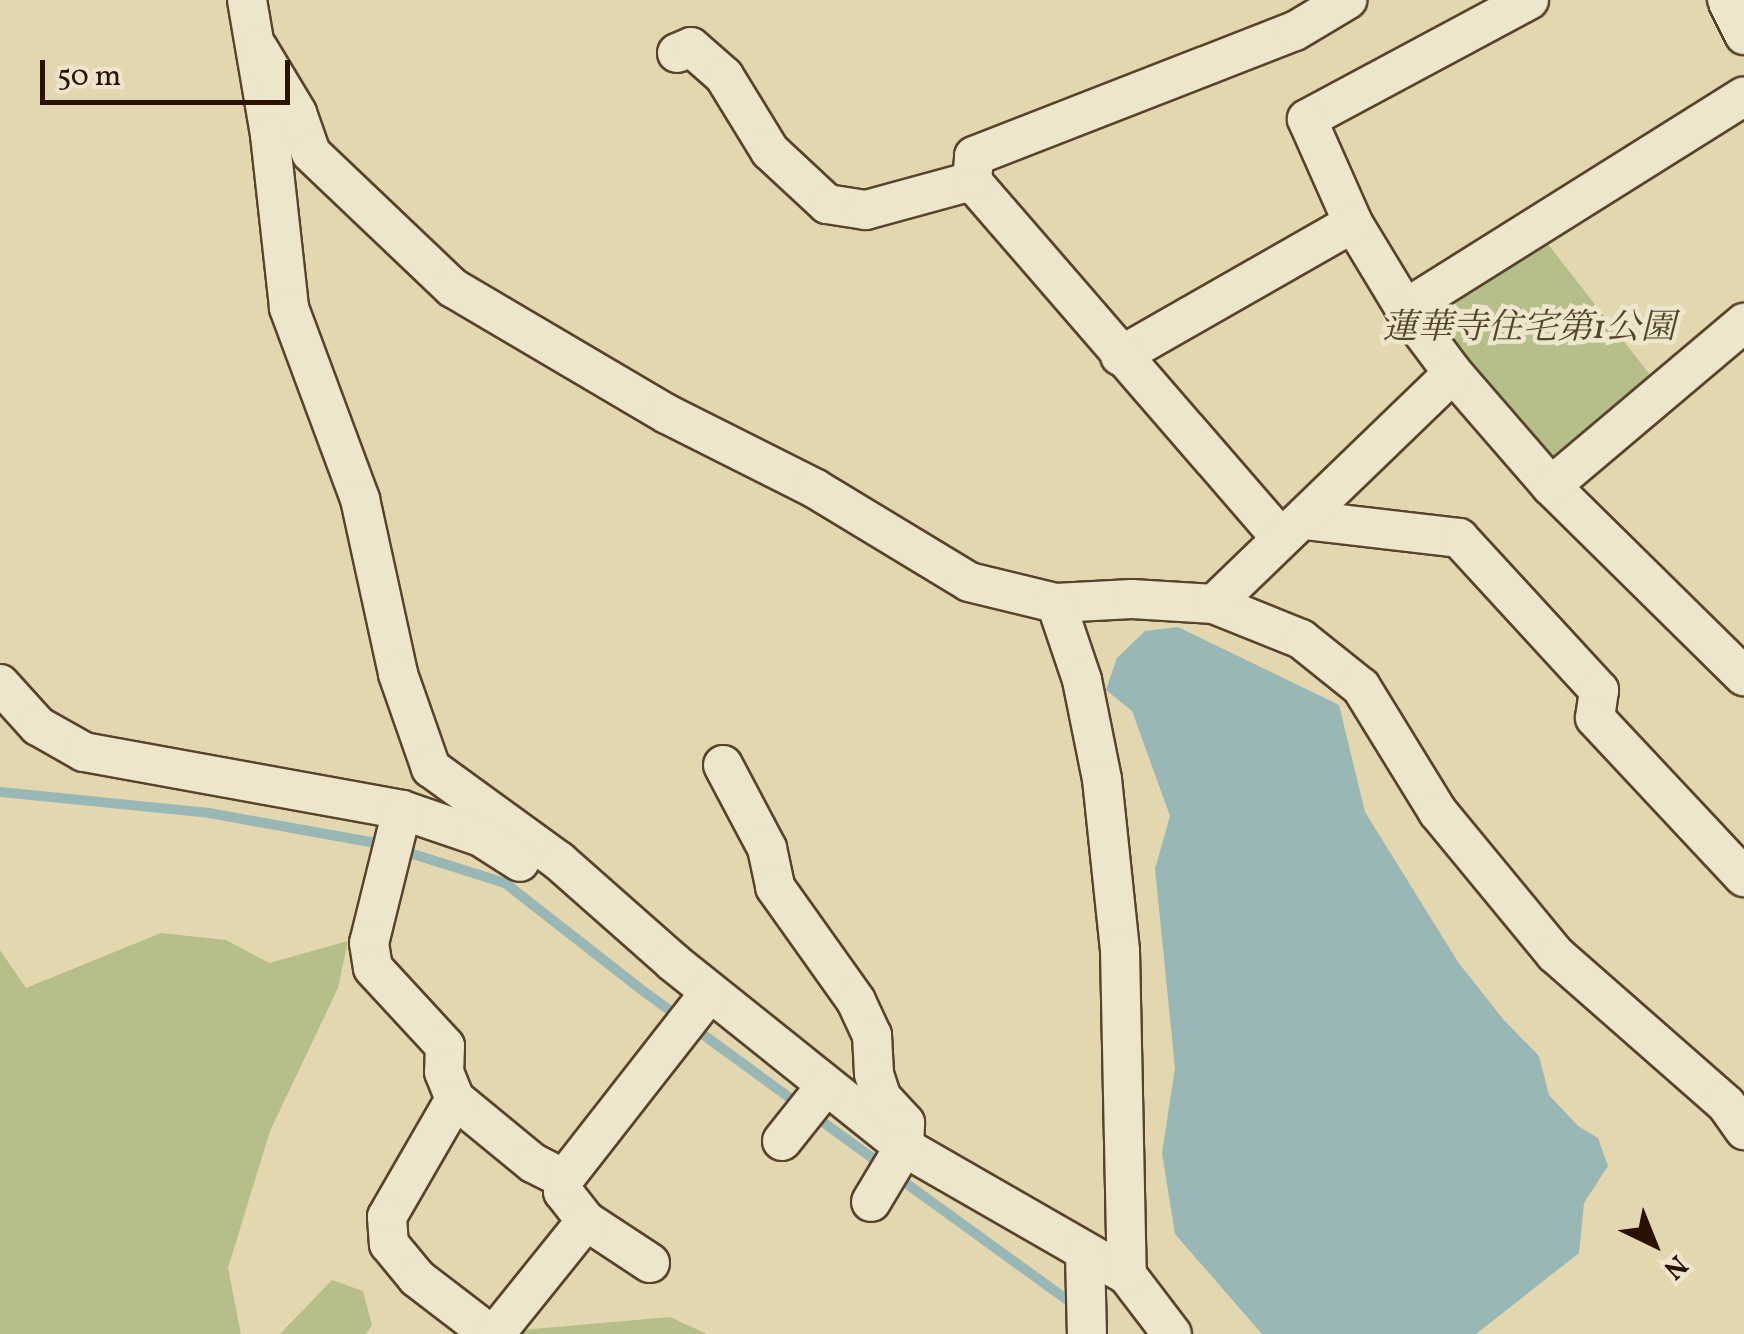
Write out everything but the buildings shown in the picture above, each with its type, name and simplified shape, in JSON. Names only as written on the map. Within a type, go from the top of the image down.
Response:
[{"type":"street","points":[[247,0],[258,48],[288,308],[360,498],[398,674],[430,768],[559,861],[673,962],[904,1147],[1127,1276],[1172,1334]]},
{"type":"street","points":[[1347,0],[1295,30],[974,156],[972,180],[1120,356],[1293,529],[1459,538],[1600,690],[1595,718],[1744,877]]},
{"type":"street","points":[[1529,0],[1307,119],[1353,223],[1405,309],[1453,373],[1551,486],[1736,651]]},
{"type":"street","points":[[1726,0],[1744,35]]},
{"type":"street","points":[[677,54],[692,47],[724,76],[770,151],[827,204],[866,210],[972,180]]},
{"type":"street","points":[[258,48],[296,113],[311,152],[453,288],[666,414],[814,488],[969,582],[1056,603],[1132,600],[1214,604],[1301,638],[1361,687],[1438,812],[1555,954],[1726,1104],[1744,1130]]},
{"type":"street","points":[[1405,309],[1744,96]]},
{"type":"street","points":[[1120,356],[1353,223]]},
{"type":"street","points":[[1551,486],[1744,322]]},
{"type":"street","points":[[1214,604],[1453,373]]},
{"type":"street","points":[[1056,603],[1085,697],[1102,779],[1112,874],[1126,1107],[1127,1276]]},
{"type":"street","points":[[0,684],[38,726],[84,752],[402,810],[481,836],[673,962]]},
{"type":"street","points":[[723,765],[766,848],[775,887],[864,1018],[872,1035],[874,1074],[882,1098],[905,1123],[904,1147],[871,1202]]},
{"type":"street","points":[[402,810],[369,943],[373,968],[445,1046],[444,1072],[456,1099],[533,1163],[564,1179]]},
{"type":"street","points":[[650,1263],[586,1221],[564,1192],[564,1179],[710,992]]},
{"type":"street","points":[[782,1140],[825,1087]]},
{"type":"street","points":[[456,1099],[387,1217],[389,1244],[417,1278],[493,1334],[586,1221]]},
{"type":"street","points":[[1084,1254],[1085,1332]]},
{"type":"green space","name":"蓮華寺住宅第1公園","points":[[1540,234],[1657,384],[1550,467],[1433,318]]},
{"type":"green space","points":[[161,933],[226,940],[269,963],[348,941],[338,988],[270,1131],[228,1268],[241,1334],[0,1334],[0,950],[26,988]]},
{"type":"green space","points":[[332,1280],[363,1291],[372,1325],[366,1334],[280,1334]]},
{"type":"green space","points":[[670,1317],[707,1334],[519,1334],[522,1330]]},
{"type":"water","points":[[1178,627],[1339,705],[1365,812],[1458,962],[1503,1019],[1539,1056],[1549,1095],[1578,1126],[1598,1138],[1608,1166],[1584,1203],[1579,1253],[1476,1334],[1262,1334],[1175,1234],[1162,1153],[1175,1068],[1155,869],[1170,816],[1132,711],[1106,690],[1117,658],[1145,631]]},
{"type":"waterway","points":[[0,792],[209,813],[381,844],[505,883],[646,993],[883,1166]]},
{"type":"waterway","points":[[896,1176],[1077,1307]]}]
